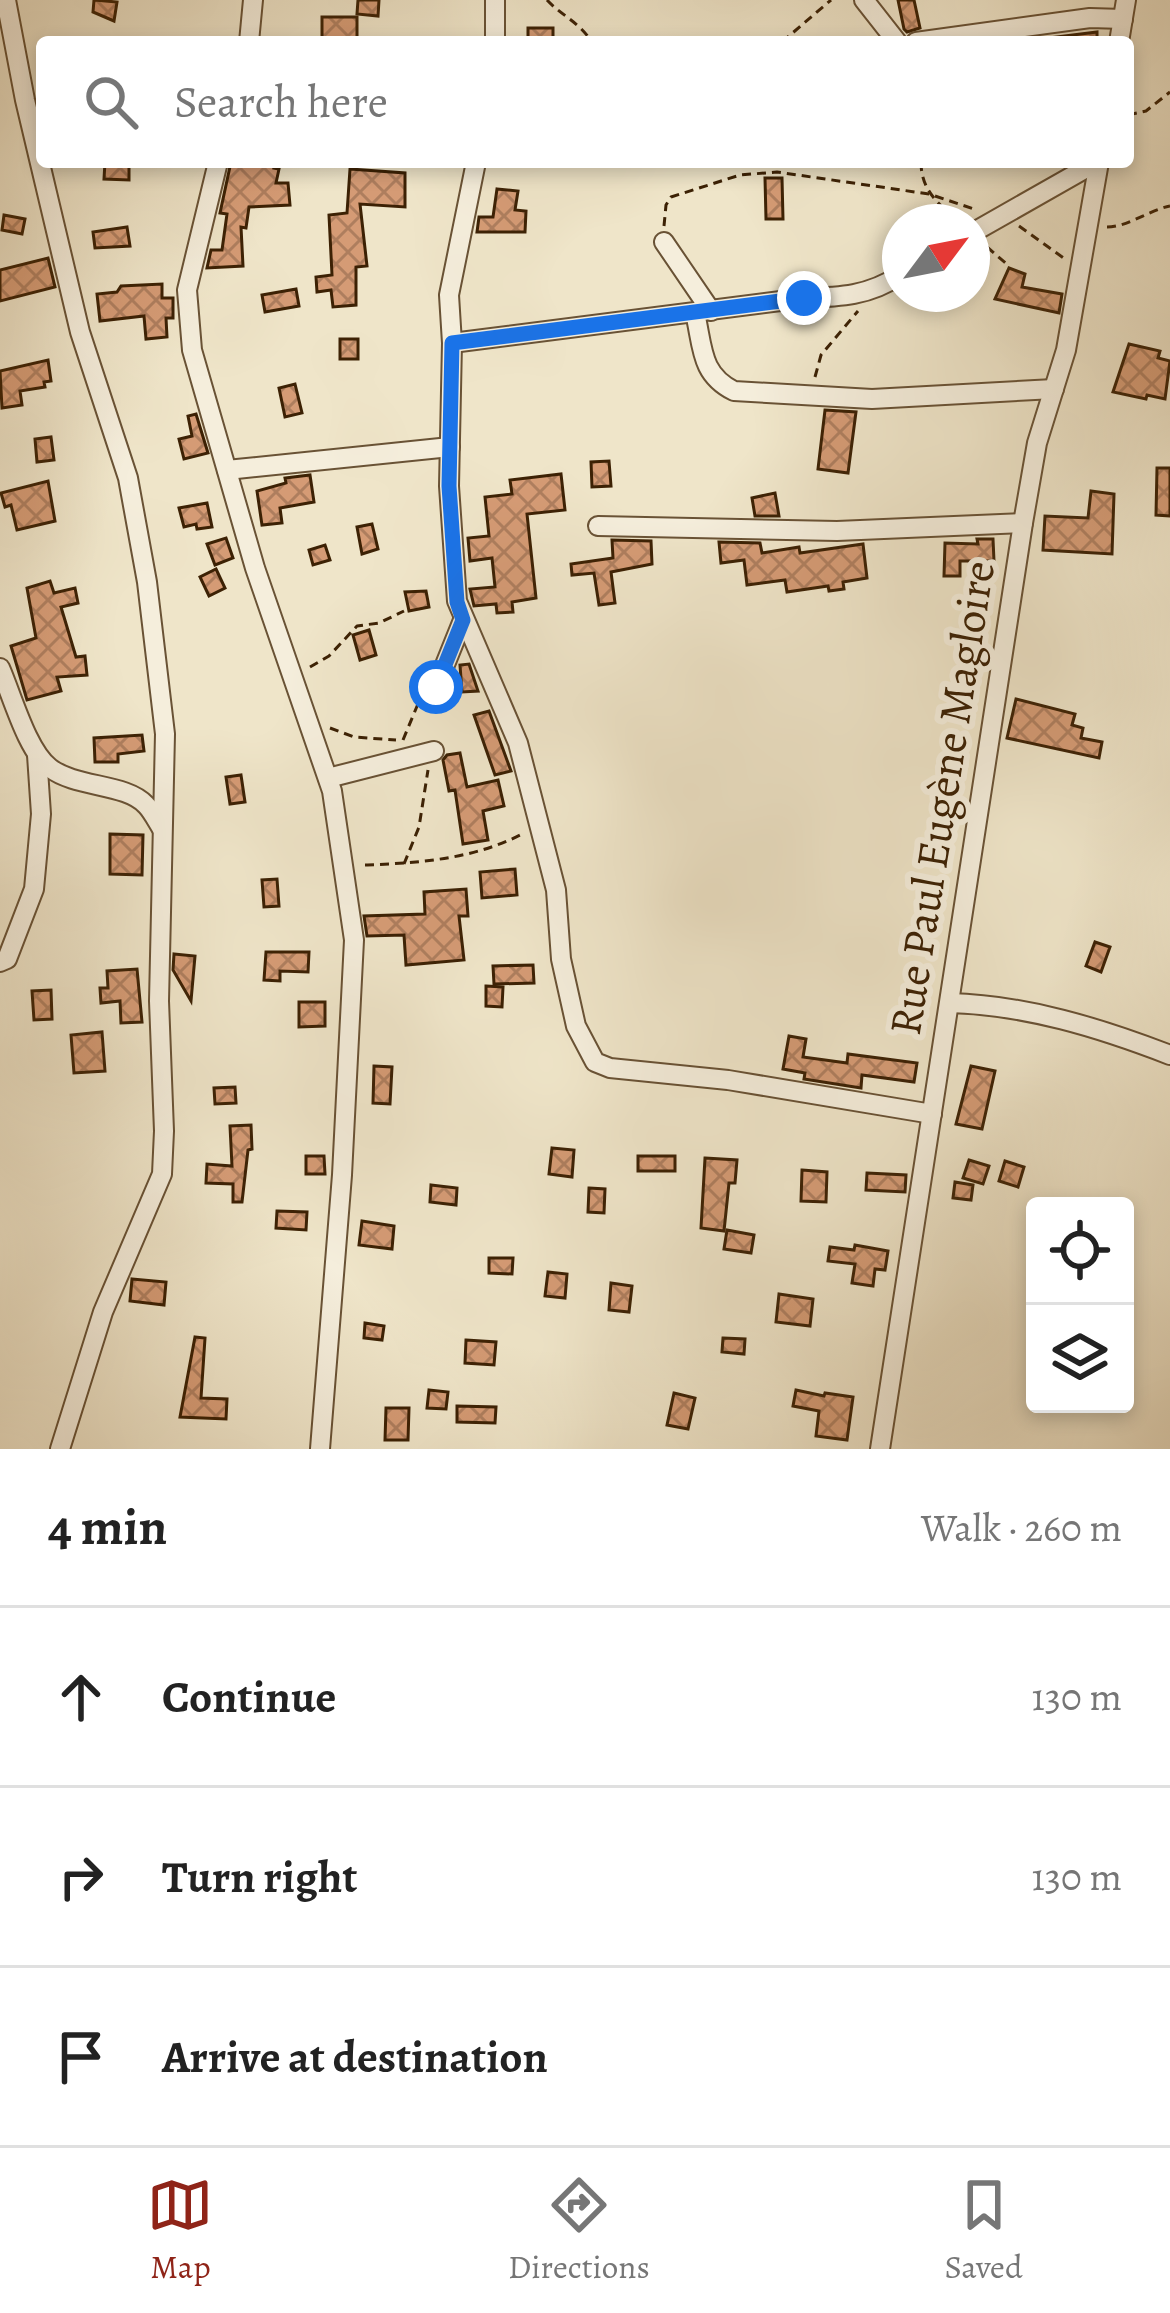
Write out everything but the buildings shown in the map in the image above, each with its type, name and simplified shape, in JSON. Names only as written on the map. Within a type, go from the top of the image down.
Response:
[{"type":"street","points":[[6,0],[36,146]]},
{"type":"street","points":[[250,36],[254,0]]},
{"type":"street","points":[[495,0],[495,36]]},
{"type":"street","points":[[864,0],[892,36]]},
{"type":"street","points":[[960,36],[1124,9]]},
{"type":"street","points":[[41,168],[80,332],[128,478],[148,582],[165,734],[161,1174],[103,1312],[60,1449]]},
{"type":"street","points":[[217,168],[187,290],[192,350],[328,778],[354,940],[342,1174],[320,1449]]},
{"type":"street","points":[[475,168],[449,295],[457,602],[518,743],[556,890],[576,1026],[595,1062],[610,1068],[728,1080],[932,1114]]},
{"type":"street","points":[[990,228],[1087,168]]},
{"type":"street","name":"Rue Paul Eugène Magloire","points":[[880,1449],[1023,523],[1037,443],[1066,350],[1097,168]]},
{"type":"street","points":[[664,242],[703,312],[708,368],[716,382],[734,391],[872,400],[1054,389]]},
{"type":"street","points":[[452,343],[867,292],[882,284]]},
{"type":"street","points":[[227,470],[450,447]]},
{"type":"street","points":[[598,526],[837,531],[1023,523]]},
{"type":"street","points":[[436,687],[463,620]]},
{"type":"street","points":[[0,668],[37,754],[48,767],[68,778],[136,797],[162,829]]},
{"type":"street","points":[[328,778],[434,751]]},
{"type":"street","points":[[0,962],[7,959],[34,889],[41,814],[37,754]]},
{"type":"street","points":[[950,1003],[1000,1004],[1170,1055]]},
{"type":"path","points":[[547,0],[558,14],[579,22],[588,36]]},
{"type":"path","points":[[790,36],[831,0]]},
{"type":"path","points":[[1134,114],[1146,112],[1170,92]]},
{"type":"path","points":[[921,168],[929,194],[940,204]]},
{"type":"path","points":[[664,242],[670,197],[740,175],[777,172],[929,194],[1002,216],[1080,272]]},
{"type":"path","points":[[1088,226],[1116,228],[1148,210],[1170,206]]},
{"type":"path","points":[[990,249],[1009,266]]},
{"type":"path","points":[[809,396],[821,356],[854,317],[867,292]]},
{"type":"path","points":[[290,669],[310,667],[328,656],[357,626],[379,623],[404,611]]},
{"type":"path","points":[[403,742],[417,702],[436,687]]},
{"type":"path","points":[[345,865],[404,864],[471,854],[512,839],[538,820]]},
{"type":"route","points":[[436,687],[463,620],[457,602],[449,486],[452,343],[804,298]]}]
